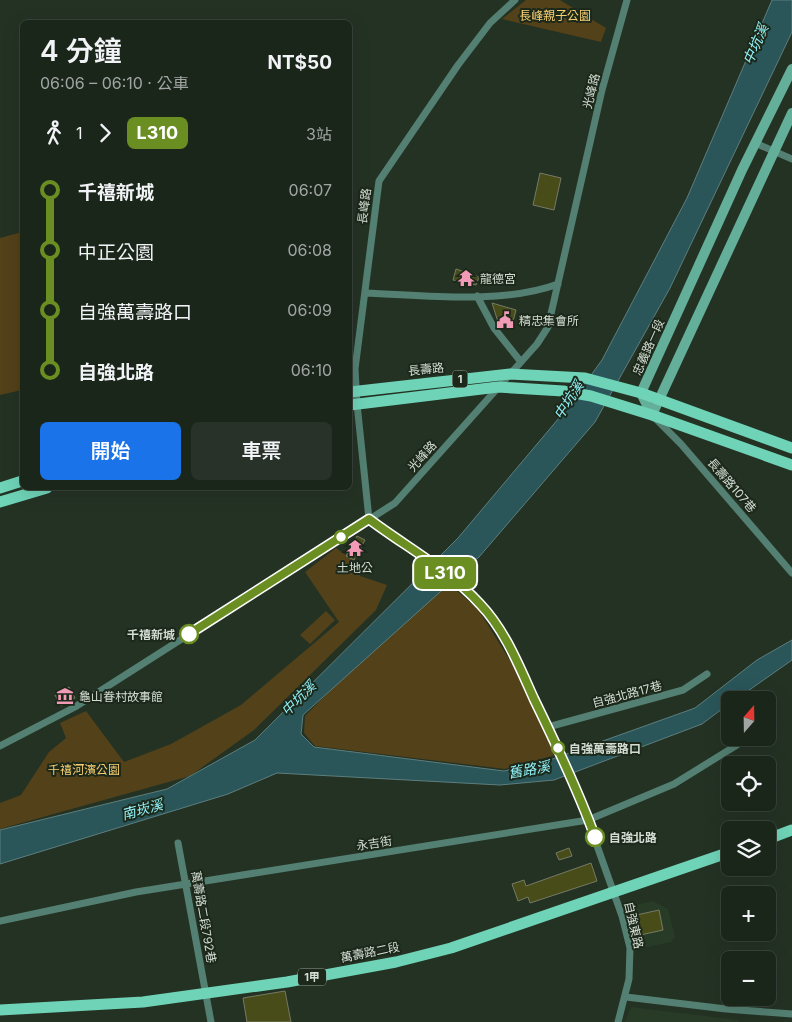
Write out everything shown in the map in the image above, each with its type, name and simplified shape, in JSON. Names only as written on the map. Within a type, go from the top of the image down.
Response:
[{"type":"main road","name":"忠義路一段","points":[[652,415],[641,393],[755,143],[792,69]]},
{"type":"main road","points":[[652,415],[792,113]]},
{"type":"main road","name":"長壽路","points":[[353,391],[510,374],[565,376],[623,387],[641,393]]},
{"type":"main road","name":"1","points":[[353,405],[498,387],[563,391],[591,396],[652,415],[792,465]]},
{"type":"main road","name":"1","points":[[641,393],[792,448]]},
{"type":"main road","points":[[0,488],[20,483]]},
{"type":"main road","points":[[0,502],[40,490]]},
{"type":"main road","points":[[776,836],[792,830]]},
{"type":"main road","name":"萬壽路二段","points":[[0,1010],[143,1002],[206,994],[396,962],[451,948],[721,855]]},
{"type":"street","name":"長峰路","points":[[369,519],[353,405],[353,391],[379,181],[490,23],[515,0]]},
{"type":"street","name":"光峰路","points":[[0,746],[75,707],[395,503],[521,362],[548,327],[602,90],[627,0]]},
{"type":"street","points":[[755,143],[792,159]]},
{"type":"street","points":[[365,293],[477,296],[540,291],[558,284]]},
{"type":"street","points":[[477,296],[494,328],[521,362]]},
{"type":"street","name":"長壽路107巷","points":[[652,415],[682,444],[792,573]]},
{"type":"street","points":[[369,519],[422,554],[461,586],[494,620],[507,642],[554,740],[588,820],[613,891]]},
{"type":"street","name":"自強北路17巷","points":[[548,728],[683,690],[707,674]]},
{"type":"street","name":"永吉街","points":[[0,921],[95,899],[187,883],[588,820],[674,784],[737,746]]},
{"type":"street","name":"萬壽路二段792巷","points":[[178,843],[187,883],[211,1022]]},
{"type":"street","name":"自強東路","points":[[613,891],[630,948],[626,997],[618,1022]]},
{"type":"street","points":[[626,997],[726,1010],[792,1014]]},
{"type":"shaded area","points":[[653,901],[668,909],[675,937],[671,942],[638,949],[627,907]]},
{"type":"shaded area","points":[[631,1007],[738,1020],[739,1022],[625,1022]]},
{"type":"green space","name":"長峰親子公園","points":[[526,0],[560,0],[606,28],[601,42],[502,19]]},
{"type":"green space","points":[[20,233],[20,390],[0,395],[0,238]]},
{"type":"green space","name":"千禧河濱公園","points":[[336,548],[362,567],[360,576],[387,585],[376,610],[254,730],[190,776],[0,829],[0,803],[21,795],[49,752],[66,738],[60,723],[86,711],[124,762],[171,744],[241,705],[339,622],[305,572]]},
{"type":"green space","points":[[442,578],[478,609],[514,667],[555,755],[505,769],[315,746],[304,733],[305,716]]},
{"type":"green space","points":[[326,611],[335,620],[310,644],[300,635]]},
{"type":"water","points":[[772,0],[792,0],[792,32],[670,288],[595,422],[479,557],[303,715],[301,734],[314,747],[504,771],[547,761],[695,708],[757,660],[792,640],[792,660],[748,691],[721,691],[721,710],[702,724],[554,780],[500,785],[277,773],[228,794],[0,864],[0,830],[167,789],[255,740],[458,538],[564,412],[602,360],[687,198]]},
{"type":"building","points":[[540,173],[561,178],[554,210],[533,205]]},
{"type":"building","name":"龍德宮","points":[[456,269],[479,277],[476,285],[453,280]]},
{"type":"building","name":"精忠集會所","points":[[492,303],[516,310],[511,329],[499,325]]},
{"type":"building","name":"土地公","points":[[357,536],[365,540],[354,560],[346,556]]},
{"type":"building","name":"龜山眷村故事館","points":[[69,687],[75,698],[61,706],[55,695]]},
{"type":"building","points":[[569,848],[572,856],[559,860],[556,853]]},
{"type":"building","points":[[591,863],[597,881],[530,903],[528,897],[518,901],[512,884],[524,880],[526,886]]},
{"type":"building","points":[[659,910],[663,930],[636,936],[632,916]]},
{"type":"building","points":[[285,991],[291,1022],[247,1022],[243,998]]},
{"type":"bus line","name":"L310","points":[[189,634],[369,519],[393,537],[422,554],[479,602],[494,620],[507,642],[554,740],[595,837]]},
{"type":"place","name":"龍德宮","points":[[466,278]]},
{"type":"place","name":"精忠集會所","points":[[505,320]]},
{"type":"place","name":"土地公","points":[[355,548]]},
{"type":"place","name":"千禧新城","points":[[189,634]]},
{"type":"place","name":"龜山眷村故事館","points":[[65,696]]},
{"type":"place","name":"自強萬壽路口","points":[[558,748]]},
{"type":"place","name":"自強北路","points":[[595,837]]},
{"type":"water label","name":"中坑溪","points":[[755,44]]},
{"type":"water label","name":"中坑溪","points":[[568,400]]},
{"type":"water label","name":"中坑溪","points":[[298,698]]},
{"type":"water label","name":"舊路溪","points":[[529,769]]},
{"type":"water label","name":"南崁溪","points":[[142,809]]}]
